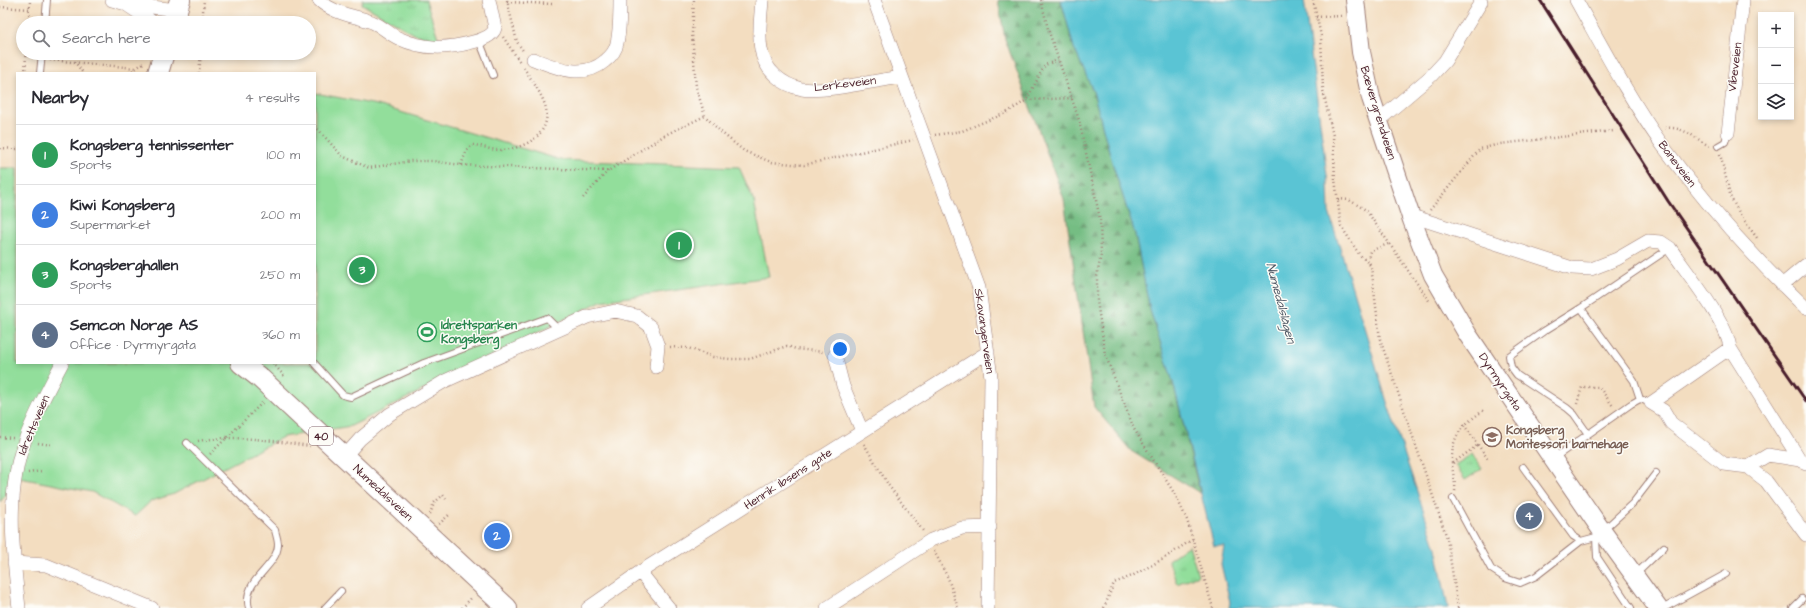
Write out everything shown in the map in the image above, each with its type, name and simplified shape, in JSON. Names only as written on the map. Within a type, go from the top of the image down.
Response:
[{"type":"main road","name":"Bævergrendveien","points":[[1356,8],[1365,75],[1378,121],[1416,221]]},
{"type":"main road","points":[[173,72],[176,60]]},
{"type":"main road","name":"Dyrmyrgata","points":[[1416,221],[1425,256],[1444,296],[1468,335],[1552,459],[1599,534],[1634,575],[1658,608]]},
{"type":"main road","name":"Numedalsveien","points":[[243,364],[255,370],[344,457],[507,608]]},
{"type":"street","points":[[112,0],[184,15]]},
{"type":"street","points":[[318,0],[348,16],[374,22],[398,38],[431,48],[457,46],[479,40],[491,34],[495,28],[489,0]]},
{"type":"street","points":[[533,59],[564,69],[580,72],[596,68],[609,57],[617,44],[620,0]]},
{"type":"street","name":"Lerkeveien","points":[[762,0],[760,38],[761,50],[772,74],[787,84],[803,89],[832,88],[902,77]]},
{"type":"street","name":"Skavangerveien","points":[[874,0],[979,288],[991,377],[988,608]]},
{"type":"street","name":"Baneveien","points":[[1576,0],[1637,107],[1663,146],[1726,224],[1782,285],[1806,308]]},
{"type":"street","name":"Vibeveien","points":[[1728,133],[1743,0]]},
{"type":"street","points":[[1378,121],[1431,76],[1445,60],[1481,2]]},
{"type":"street","points":[[126,4],[144,16]]},
{"type":"street","points":[[1416,221],[1572,268],[1591,269],[1617,259],[1648,240],[1661,242],[1670,248],[1721,322],[1729,338],[1730,348],[1803,461]]},
{"type":"street","points":[[1782,285],[1806,265]]},
{"type":"street","points":[[344,457],[360,439],[390,414],[445,381],[587,317],[615,311],[637,316],[651,327],[658,346],[656,367]]},
{"type":"street","points":[[1730,348],[1646,401],[1664,411],[1670,422],[1724,464],[1748,467],[1766,481],[1806,535]]},
{"type":"street","name":"Henrik Ibsens gate","points":[[588,608],[640,572],[988,352]]},
{"type":"street","points":[[835,355],[843,386],[860,432]]},
{"type":"street","name":"Idrettsveien","points":[[19,608],[14,563],[11,513],[19,459],[25,440],[62,364]]},
{"type":"street","points":[[1748,467],[1768,455],[1803,461]]},
{"type":"street","points":[[827,608],[929,542],[962,528],[990,527]]},
{"type":"street","points":[[14,563],[46,566],[152,608]]},
{"type":"street","points":[[640,572],[669,608]]},
{"type":"lane","points":[[46,16],[47,0]]},
{"type":"lane","points":[[479,40],[493,75]]},
{"type":"lane","points":[[40,72],[41,60]]},
{"type":"lane","points":[[1718,146],[1725,142],[1728,133]]},
{"type":"lane","points":[[1588,434],[1574,414],[1550,395],[1517,375],[1511,367],[1509,356],[1567,315],[1582,308],[1670,248]]},
{"type":"lane","points":[[1552,459],[1618,413],[1646,401],[1634,381],[1582,308]]},
{"type":"lane","points":[[315,364],[343,395],[352,397],[431,360],[546,318],[558,329]]},
{"type":"lane","points":[[187,443],[275,530],[278,546],[274,557],[255,580],[249,591],[247,603],[249,608]]},
{"type":"lane","points":[[1523,467],[1573,536],[1581,540]]},
{"type":"lane","points":[[1453,499],[1491,568],[1505,578],[1520,583],[1536,576],[1581,540],[1599,534],[1633,503],[1656,473]]},
{"type":"lane","points":[[1599,534],[1597,558],[1631,608]]},
{"type":"lane","points":[[1634,575],[1664,547]]},
{"type":"lane","points":[[1664,608],[1726,574]]},
{"type":"lane","points":[[325,608],[341,591]]},
{"type":"lane","points":[[1792,608],[1802,599]]},
{"type":"path","points":[[30,0],[30,16]]},
{"type":"path","points":[[184,15],[204,0]]},
{"type":"path","points":[[694,0],[692,33],[696,87],[705,116],[722,133],[744,151],[771,162],[804,165],[924,137],[962,131],[1006,113],[1027,100],[1072,98]]},
{"type":"path","points":[[1041,0],[1048,29],[1072,98],[1081,130],[1100,219],[1101,254],[1097,277],[1097,301],[1105,354],[1134,430],[1176,496],[1193,539],[1201,572],[1213,608]]},
{"type":"path","points":[[1313,0],[1321,36],[1323,90],[1333,136],[1335,179],[1341,226],[1359,254],[1372,266]]},
{"type":"path","points":[[533,59],[525,54],[517,42],[507,1],[552,4]]},
{"type":"path","points":[[0,7],[30,9]]},
{"type":"path","points":[[1316,17],[1356,8]]},
{"type":"path","points":[[461,166],[466,152],[472,145],[480,145],[498,150],[525,144],[536,139],[542,131],[547,119],[543,100],[505,39],[495,28]]},
{"type":"path","points":[[24,60],[25,72]]},
{"type":"path","points":[[48,60],[136,68]]},
{"type":"path","points":[[199,72],[200,60]]},
{"type":"path","points":[[1027,100],[1045,65],[1058,60]]},
{"type":"path","points":[[75,62],[82,72]]},
{"type":"path","points":[[130,72],[136,68],[158,62]]},
{"type":"path","points":[[583,198],[608,171],[665,135],[705,116]]},
{"type":"path","points":[[316,127],[342,156],[369,168],[411,161],[432,161],[461,166],[608,171]]},
{"type":"path","points":[[1664,128],[1676,128],[1709,146],[1718,146],[1731,198],[1741,216],[1760,241]]},
{"type":"path","points":[[1416,221],[1427,213],[1462,168],[1480,149],[1500,144],[1613,131]]},
{"type":"path","points":[[0,148],[16,149]]},
{"type":"path","points":[[1338,199],[1350,200],[1366,210],[1388,244],[1432,305]]},
{"type":"path","points":[[1388,244],[1370,251],[1368,259],[1372,266],[1380,339],[1447,538],[1458,608]]},
{"type":"path","points":[[658,346],[688,348],[713,357],[730,360],[750,359],[787,346],[796,349],[818,350],[835,355]]},
{"type":"path","points":[[1574,414],[1582,387],[1599,387],[1618,413]]},
{"type":"path","points":[[204,460],[263,402]]},
{"type":"path","points":[[1453,499],[1455,489],[1452,463],[1453,450],[1457,435],[1464,425],[1484,410]]},
{"type":"path","points":[[1464,425],[1488,459]]},
{"type":"path","points":[[860,432],[889,486],[929,542],[948,578],[958,608]]},
{"type":"path","points":[[0,437],[17,438]]},
{"type":"path","points":[[187,443],[226,438],[250,438],[311,446]]},
{"type":"path","points":[[31,441],[52,445]]},
{"type":"path","points":[[1452,463],[1478,445]]},
{"type":"path","points":[[429,517],[434,503],[443,495],[446,499]]},
{"type":"path","points":[[438,525],[449,515]]},
{"type":"path","points":[[1104,608],[1114,583],[1132,576],[1163,559],[1193,539]]},
{"type":"path","points":[[462,608],[473,597]]},
{"type":"green space","points":[[363,0],[426,0],[439,41],[414,34],[362,4]]},
{"type":"green space","points":[[998,0],[1061,0],[1074,48],[1093,91],[1112,162],[1135,234],[1150,310],[1173,382],[1200,493],[1131,451],[1094,407],[1064,199],[1005,39]]},
{"type":"green space","name":"Idrettsparken Kongsberg","points":[[316,93],[377,105],[561,160],[739,167],[754,201],[769,277],[601,301],[351,426],[283,437],[174,494],[151,501],[135,516],[92,492],[20,478],[0,502],[0,168],[16,168],[16,364],[316,364]]},
{"type":"green space","points":[[1472,454],[1482,469],[1465,480],[1455,465]]},
{"type":"green space","points":[[1189,545],[1198,575],[1177,584],[1168,560]]},
{"type":"water","name":"Numedalslågen","points":[[1061,0],[1304,0],[1328,183],[1329,212],[1387,402],[1436,548],[1448,608],[1229,608],[1230,602],[1221,564],[1224,546],[1214,546],[1173,382],[1150,310],[1135,234],[1112,162],[1093,91],[1074,48]]},
{"type":"railway","points":[[1540,0],[1668,201],[1806,401]]},
{"type":"place","name":"Kongsberg tennissenter","points":[[679,245]]},
{"type":"place","name":"Kongsberghallen","points":[[362,270]]},
{"type":"place","name":"Idrettsparken Kongsberg","points":[[427,332]]},
{"type":"place","name":"Kongsberg Montessori barnehage","points":[[1492,437]]},
{"type":"place","name":"Semcon Norge AS","points":[[1529,516]]},
{"type":"place","name":"Kiwi Kongsberg","points":[[497,536]]}]
